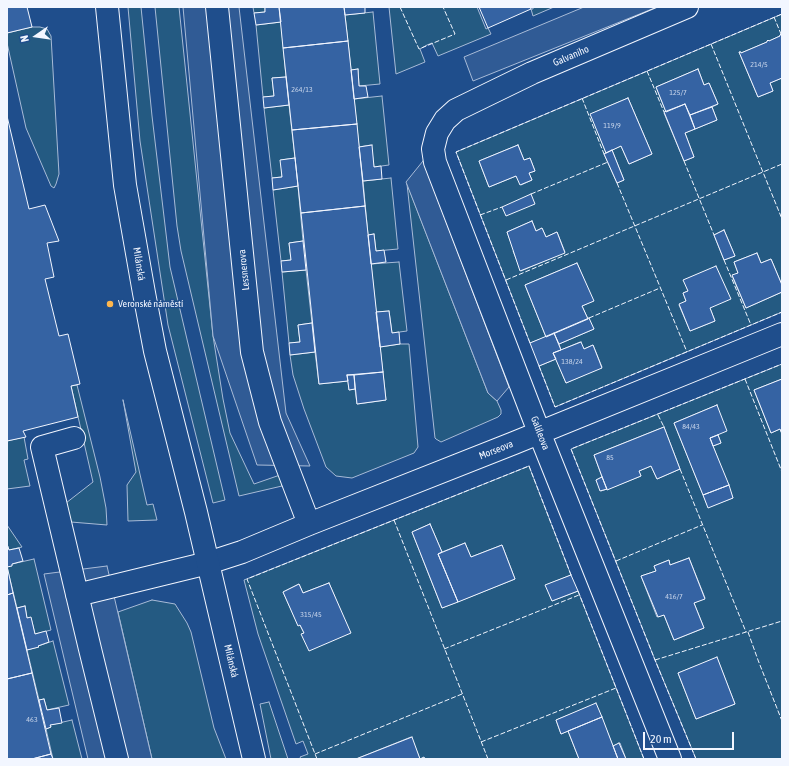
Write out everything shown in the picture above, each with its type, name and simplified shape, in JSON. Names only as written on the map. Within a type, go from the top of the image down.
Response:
[{"type":"street","name":"Milánská","points":[[107,7],[125,185],[155,351],[196,512],[254,759]]},
{"type":"street","name":"Lessnerova","points":[[217,7],[252,352],[270,422],[309,524]]},
{"type":"street","name":"Galvaniho","points":[[456,110],[532,73],[687,7]]},
{"type":"street","name":"Galileova","points":[[456,110],[445,120],[437,132],[433,156],[539,432],[670,759]]},
{"type":"street","name":"Morseova","points":[[208,563],[242,552],[782,334]]},
{"type":"street","points":[[74,438],[42,447],[117,759]]},
{"type":"street","points":[[77,595],[208,563]]},
{"type":"shaded area","points":[[128,7],[141,7],[170,267],[225,500],[213,503],[168,325],[140,141]]},
{"type":"shaded area","points":[[155,7],[179,7],[213,336],[230,433],[254,484],[280,475],[282,486],[239,496],[181,251],[177,226]]},
{"type":"shaded area","points":[[183,7],[239,7],[286,413],[310,466],[257,465],[213,336]]},
{"type":"shaded area","points":[[253,7],[265,7],[265,12],[254,13]]},
{"type":"shaded area","points":[[389,7],[477,7],[486,29],[488,28],[491,34],[438,56],[432,43],[427,45],[420,49],[425,62],[396,74]]},
{"type":"shaded area","points":[[533,7],[554,7],[533,16],[531,9],[533,9]]},
{"type":"shaded area","points":[[584,7],[657,7],[473,81],[464,57]]},
{"type":"shaded area","points":[[373,12],[380,84],[359,86],[358,69],[351,70],[345,15]]},
{"type":"shaded area","points":[[782,14],[782,34],[780,36],[741,53],[739,52],[758,97],[773,91],[770,83],[782,78],[782,285],[771,259],[761,263],[757,253],[734,262],[738,273],[732,276],[746,308],[782,292],[782,312],[555,407],[539,366],[556,359],[566,383],[602,367],[593,345],[584,349],[580,342],[561,350],[559,344],[594,329],[582,306],[593,301],[577,263],[525,285],[546,337],[530,343],[456,152]],"holes":[[[698,69],[704,85],[709,83],[718,104],[712,107],[717,120],[685,133],[694,157],[684,161],[664,113],[666,112],[656,87]],[[628,98],[652,154],[629,164],[621,146],[612,150],[624,180],[617,183],[604,154],[606,153],[591,114]],[[518,145],[524,160],[530,158],[535,171],[529,173],[532,180],[521,185],[516,176],[489,187],[479,161]],[[532,221],[536,231],[542,228],[546,237],[557,232],[565,252],[521,271],[507,232]],[[724,230],[735,256],[724,260],[714,235]],[[716,267],[710,308],[715,321],[690,331],[679,305],[686,301],[683,293],[688,291],[684,280]]]},
{"type":"shaded area","points":[[281,22],[286,77],[272,78],[274,96],[263,97],[256,25]]},
{"type":"shaded area","points":[[32,27],[47,29],[51,36],[59,174],[54,188],[51,186],[26,128],[7,43],[7,33]]},
{"type":"shaded area","points":[[382,96],[389,165],[374,167],[371,145],[359,147],[354,99]]},
{"type":"shaded area","points":[[289,105],[295,158],[281,160],[282,177],[272,178],[264,108]]},
{"type":"shaded area","points":[[423,161],[509,387],[497,401],[488,393],[406,182]]},
{"type":"shaded area","points":[[391,178],[398,249],[376,251],[374,234],[368,235],[363,181]]},
{"type":"shaded area","points":[[407,184],[488,393],[497,401],[501,410],[501,414],[498,417],[441,442],[435,438]]},
{"type":"shaded area","points":[[298,186],[303,241],[289,243],[291,260],[281,261],[273,190]]},
{"type":"shaded area","points":[[399,262],[407,331],[392,333],[389,311],[376,312],[371,264]]},
{"type":"shaded area","points":[[306,270],[312,323],[298,325],[300,342],[289,343],[282,272]]},
{"type":"shaded area","points":[[409,344],[418,447],[414,453],[352,478],[336,476],[326,467],[293,375],[290,355],[315,352],[319,384],[348,381],[349,390],[355,389],[357,404],[386,400],[380,347]]},
{"type":"shaded area","points":[[782,364],[782,379],[754,390],[771,433],[780,429],[782,434],[782,759],[696,759],[571,449]],"holes":[[[717,405],[718,435],[721,443],[713,446],[733,498],[708,507],[674,423]],[[664,427],[680,469],[657,479],[651,466],[639,471],[641,476],[601,491],[596,480],[602,477],[594,455]],[[689,558],[705,598],[694,603],[704,628],[674,640],[664,615],[657,617],[641,576],[656,571],[654,566],[669,560],[670,565]],[[717,658],[735,704],[696,719],[678,673]]]},
{"type":"shaded area","points":[[77,385],[100,477],[106,508],[107,525],[71,522],[66,503],[93,482],[71,386]]},
{"type":"shaded area","points":[[123,400],[147,505],[153,504],[157,520],[128,521],[127,485],[136,472]]},
{"type":"shaded area","points":[[24,437],[28,459],[24,460],[30,486],[7,489],[7,441]]},
{"type":"shaded area","points":[[529,466],[571,575],[546,585],[552,601],[578,591],[644,759],[626,759],[620,743],[613,746],[596,704],[556,720],[561,734],[568,731],[579,759],[420,759],[411,737],[356,759],[301,759],[300,757],[308,754],[303,741],[296,744],[258,634],[244,580]],"holes":[[[430,524],[442,552],[465,543],[471,557],[502,545],[515,579],[442,608],[412,532]],[[329,583],[350,633],[302,634],[304,633],[300,625],[298,625],[283,592],[299,584],[303,593]]]},
{"type":"shaded area","points":[[7,525],[22,547],[9,550],[7,544]]},
{"type":"shaded area","points":[[34,559],[51,630],[35,634],[31,618],[27,618],[25,606],[17,608],[7,567],[12,564]]},
{"type":"shaded area","points":[[107,566],[152,759],[88,759],[44,574]]},
{"type":"shaded area","points":[[152,600],[175,604],[187,623],[191,632],[214,728],[226,759],[152,759],[118,612]]},
{"type":"shaded area","points":[[53,641],[69,705],[47,710],[44,699],[39,700],[27,650]]},
{"type":"shaded area","points":[[269,702],[288,759],[271,759],[260,704]]},
{"type":"shaded area","points":[[72,720],[82,759],[53,759],[46,729],[51,727],[50,725]]},
{"type":"building","points":[[7,7],[27,7],[32,27],[7,33]]},
{"type":"building","points":[[265,7],[279,7],[281,22],[256,25],[254,13],[265,12]]},
{"type":"building","points":[[279,7],[344,7],[348,41],[283,48]]},
{"type":"building","points":[[344,7],[365,7],[365,13],[345,15]]},
{"type":"building","points":[[479,7],[530,7],[531,9],[488,28]]},
{"type":"building","points":[[781,34],[782,78],[770,83],[773,91],[758,97],[739,52],[741,53],[767,42],[768,40],[769,41],[780,36]]},
{"type":"building","points":[[348,41],[357,124],[292,130],[283,48]]},
{"type":"building","points":[[358,69],[359,86],[366,86],[368,97],[354,99],[351,70]]},
{"type":"building","points":[[698,69],[704,85],[709,83],[718,104],[690,115],[685,104],[666,112],[656,87]]},
{"type":"building","points":[[286,77],[289,105],[264,108],[263,97],[274,96],[272,78]]},
{"type":"building","points":[[628,98],[652,154],[629,164],[621,146],[606,153],[590,114]]},
{"type":"building","points":[[685,104],[695,129],[685,133],[694,157],[684,161],[664,112]]},
{"type":"building","points":[[712,107],[717,120],[695,129],[690,115]]},
{"type":"building","points":[[7,116],[29,209],[45,205],[59,241],[47,243],[54,277],[45,279],[59,336],[68,334],[80,384],[71,386],[78,417],[23,431],[26,437],[7,441]]},
{"type":"building","points":[[357,124],[365,206],[301,213],[292,130]]},
{"type":"building","points":[[372,145],[374,167],[381,166],[382,179],[363,181],[359,147]]},
{"type":"building","points":[[518,145],[524,160],[530,158],[535,171],[529,173],[532,180],[520,185],[516,176],[489,187],[479,161]]},
{"type":"building","points":[[612,150],[624,180],[617,183],[604,154]]},
{"type":"building","points":[[295,158],[298,186],[273,190],[272,178],[282,177],[280,160]]},
{"type":"building","points":[[531,194],[535,204],[506,216],[502,207]]},
{"type":"building","points":[[365,206],[383,372],[347,375],[348,381],[319,384],[301,213]]},
{"type":"building","points":[[532,221],[536,231],[542,228],[546,237],[557,232],[565,253],[520,271],[507,232]]},
{"type":"building","points":[[724,230],[735,256],[724,260],[714,235]]},
{"type":"building","points":[[374,234],[376,251],[384,250],[386,262],[371,264],[368,235]]},
{"type":"building","points":[[303,241],[306,270],[282,272],[281,261],[291,260],[289,243]]},
{"type":"building","points":[[757,253],[761,263],[771,259],[782,285],[782,292],[746,308],[732,275],[738,273],[734,262]]},
{"type":"building","points":[[577,263],[594,301],[582,306],[588,319],[546,337],[525,285]]},
{"type":"building","points":[[716,266],[731,299],[710,308],[715,321],[690,331],[679,304],[686,301],[683,293],[688,291],[683,280]]},
{"type":"building","points":[[389,311],[392,333],[399,332],[400,344],[380,347],[376,312]]},
{"type":"building","points":[[589,318],[594,329],[559,344],[554,333]]},
{"type":"building","points":[[312,323],[315,352],[290,355],[289,343],[300,342],[298,325]]},
{"type":"building","points":[[554,333],[561,350],[553,353],[556,359],[539,366],[530,343]]},
{"type":"building","points":[[581,342],[584,349],[593,345],[602,368],[566,383],[553,353]]},
{"type":"building","points":[[383,372],[386,400],[357,404],[354,375]]},
{"type":"building","points":[[347,375],[354,375],[355,389],[349,390]]},
{"type":"building","points":[[782,379],[782,434],[780,429],[771,433],[754,390]]},
{"type":"building","points":[[717,405],[727,431],[710,438],[729,485],[703,495],[674,423]]},
{"type":"building","points":[[664,427],[680,469],[657,479],[651,466],[639,471],[641,476],[607,490],[594,455]]},
{"type":"building","points":[[718,435],[721,443],[713,446],[710,438]]},
{"type":"building","points":[[602,477],[607,489],[600,491],[596,480]]},
{"type":"building","points":[[729,485],[733,498],[708,508],[703,495]]},
{"type":"building","points":[[430,524],[442,552],[438,554],[458,602],[442,608],[412,532]]},
{"type":"building","points":[[465,543],[471,557],[502,545],[515,579],[458,602],[438,554]]},
{"type":"building","points":[[7,544],[9,550],[19,548],[23,561],[7,567]]},
{"type":"building","points":[[689,558],[705,599],[694,603],[704,628],[674,640],[664,615],[658,617],[641,576],[656,571],[654,566],[669,560],[670,565]]},
{"type":"building","points":[[7,566],[13,593],[7,595]]},
{"type":"building","points":[[571,575],[578,591],[552,601],[545,585]]},
{"type":"building","points":[[329,583],[351,633],[309,651],[301,634],[304,633],[300,625],[298,626],[283,592],[299,584],[303,593]]},
{"type":"building","points":[[13,593],[32,673],[7,679],[7,595]]},
{"type":"building","points":[[25,606],[27,618],[31,617],[35,634],[46,631],[49,642],[38,646],[39,647],[27,650],[17,608]]},
{"type":"building","points":[[717,657],[735,704],[696,719],[678,673]]},
{"type":"building","points":[[32,673],[51,754],[32,759],[7,759],[7,679]]},
{"type":"building","points":[[44,699],[47,710],[59,708],[62,723],[50,725],[51,727],[46,729],[39,700]]},
{"type":"building","points":[[596,703],[602,717],[561,734],[556,720]]},
{"type":"building","points":[[602,717],[618,759],[579,759],[568,731]]},
{"type":"building","points":[[412,737],[420,759],[356,759]]},
{"type":"building","points":[[619,743],[626,759],[618,759],[613,746]]},
{"type":"building","points":[[51,754],[53,759],[32,759]]},
{"type":"fence","points":[[400,7],[419,49],[455,34],[443,7]]},
{"type":"fence","points":[[530,343],[456,152],[782,14]]},
{"type":"fence","points":[[774,17],[781,34]]},
{"type":"fence","points":[[711,44],[782,219]]},
{"type":"fence","points":[[647,71],[664,112]]},
{"type":"fence","points":[[582,98],[604,154]]},
{"type":"fence","points":[[684,161],[714,235]]},
{"type":"fence","points":[[531,194],[608,162]]},
{"type":"fence","points":[[506,280],[782,164]]},
{"type":"fence","points":[[617,183],[687,352]]},
{"type":"fence","points":[[480,215],[502,207]]},
{"type":"fence","points":[[724,260],[751,325]]},
{"type":"fence","points":[[589,318],[660,288]]},
{"type":"fence","points":[[539,366],[555,407],[782,312]]},
{"type":"fence","points":[[696,759],[571,449],[782,364]]},
{"type":"fence","points":[[745,379],[782,472]]},
{"type":"fence","points":[[658,415],[664,427]]},
{"type":"fence","points":[[317,759],[247,579],[529,466],[571,575]]},
{"type":"fence","points":[[680,469],[746,632]]},
{"type":"fence","points":[[394,520],[488,759]]},
{"type":"fence","points":[[616,561],[702,525]]},
{"type":"fence","points":[[578,591],[644,759]]},
{"type":"fence","points":[[444,649],[579,595]]},
{"type":"fence","points":[[655,660],[782,621]]},
{"type":"fence","points":[[748,632],[782,721]]},
{"type":"fence","points":[[481,742],[616,688]]},
{"type":"fence","points":[[315,754],[462,694]]},
{"type":"place","name":"Veronské náměstí","points":[[110,304]]}]
